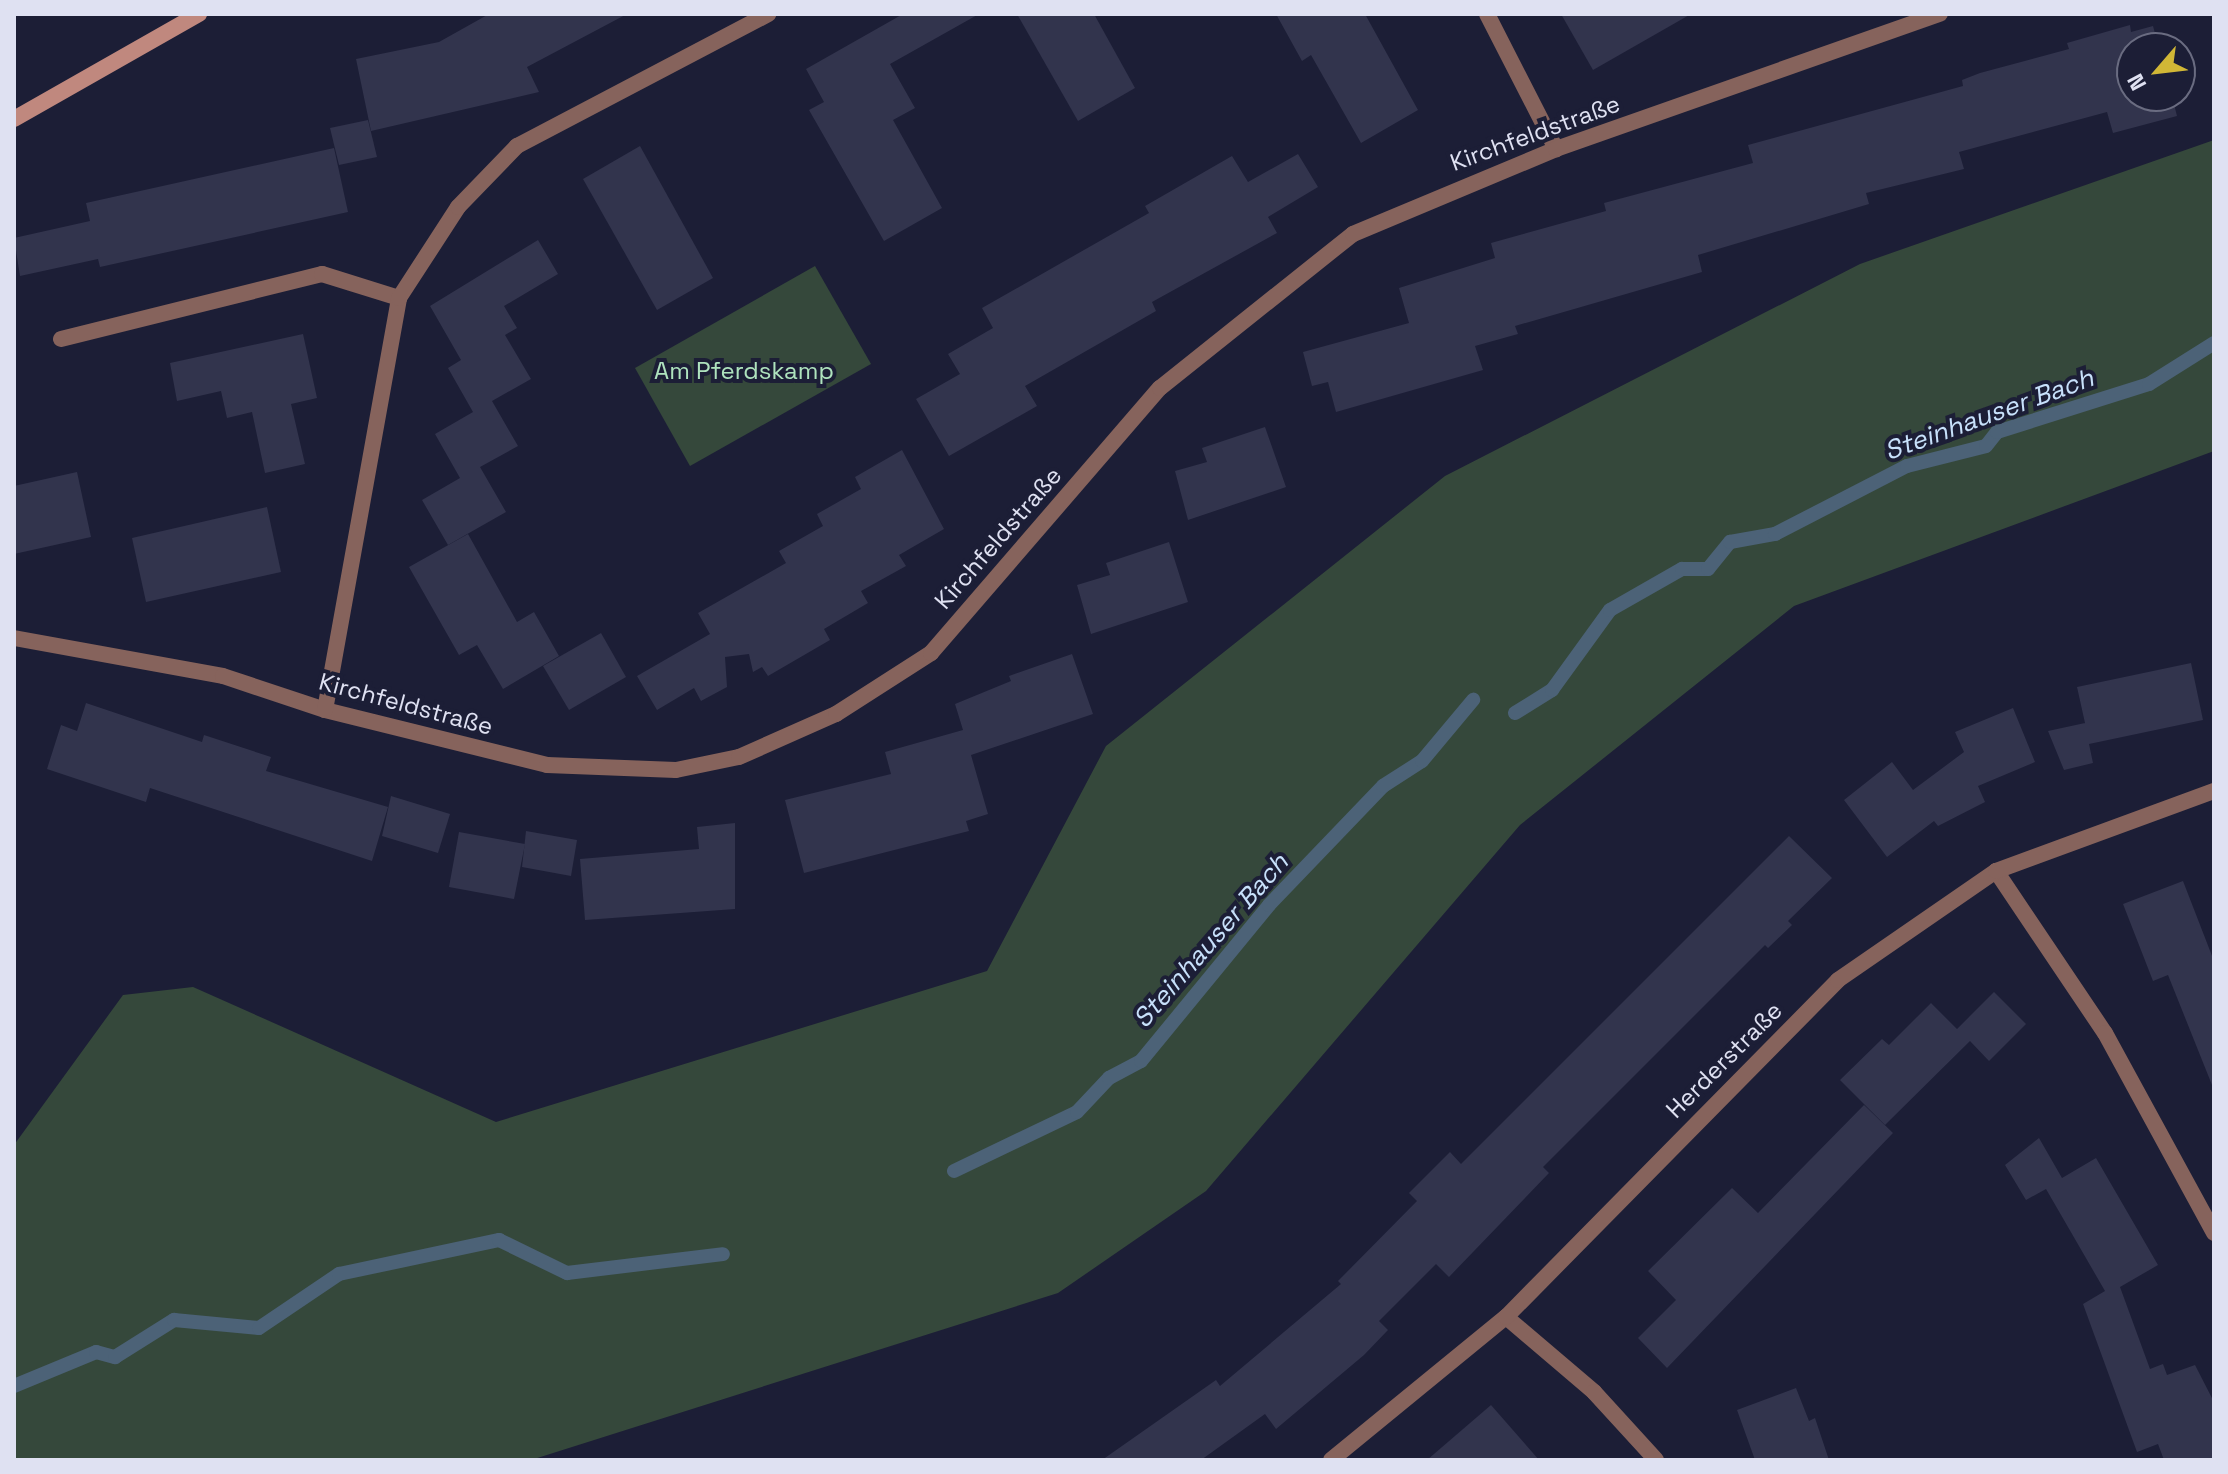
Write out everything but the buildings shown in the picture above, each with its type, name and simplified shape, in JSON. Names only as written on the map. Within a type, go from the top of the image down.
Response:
[{"type":"main road","points":[[14,119],[199,14]]},
{"type":"street","points":[[325,710],[399,298],[458,207],[517,146],[768,14]]},
{"type":"street","points":[[1487,14],[1556,149]]},
{"type":"street","name":"Kirchfeldstraße","points":[[14,638],[223,676],[325,710],[547,765],[676,770],[739,757],[836,714],[931,653],[1160,388],[1353,234],[1556,149],[1940,14]]},
{"type":"street","points":[[61,339],[322,274],[399,298]]},
{"type":"street","name":"Herderstraße","points":[[1331,1460],[1506,1317],[1838,980],[1996,871],[2214,791]]},
{"type":"street","points":[[1996,871],[2105,1033],[2214,1233]]},
{"type":"street","points":[[1506,1317],[1594,1392],[1656,1460]]},
{"type":"green space","points":[[2214,140],[2214,451],[1794,606],[1520,825],[1206,1191],[1058,1293],[531,1460],[14,1460],[14,1145],[123,995],[193,987],[496,1122],[987,971],[1106,746],[1445,476],[1860,264]]},
{"type":"green space","name":"Am Pferdskamp","points":[[815,266],[871,364],[690,466],[635,368]]},
{"type":"waterway","name":"Steinhauser Bach","points":[[1515,713],[1552,690],[1610,610],[1682,569],[1708,569],[1730,542],[1775,534],[1907,466],[1986,446],[1997,432],[2149,384],[2214,343]]},
{"type":"waterway","name":"Steinhauser Bach","points":[[954,1171],[1077,1112],[1109,1078],[1141,1061],[1269,905],[1383,786],[1422,761],[1473,700]]},
{"type":"waterway","name":"Steinhauser Bach","points":[[14,1386],[96,1352],[115,1357],[174,1320],[259,1328],[339,1274],[499,1240],[567,1273],[723,1254]]}]
